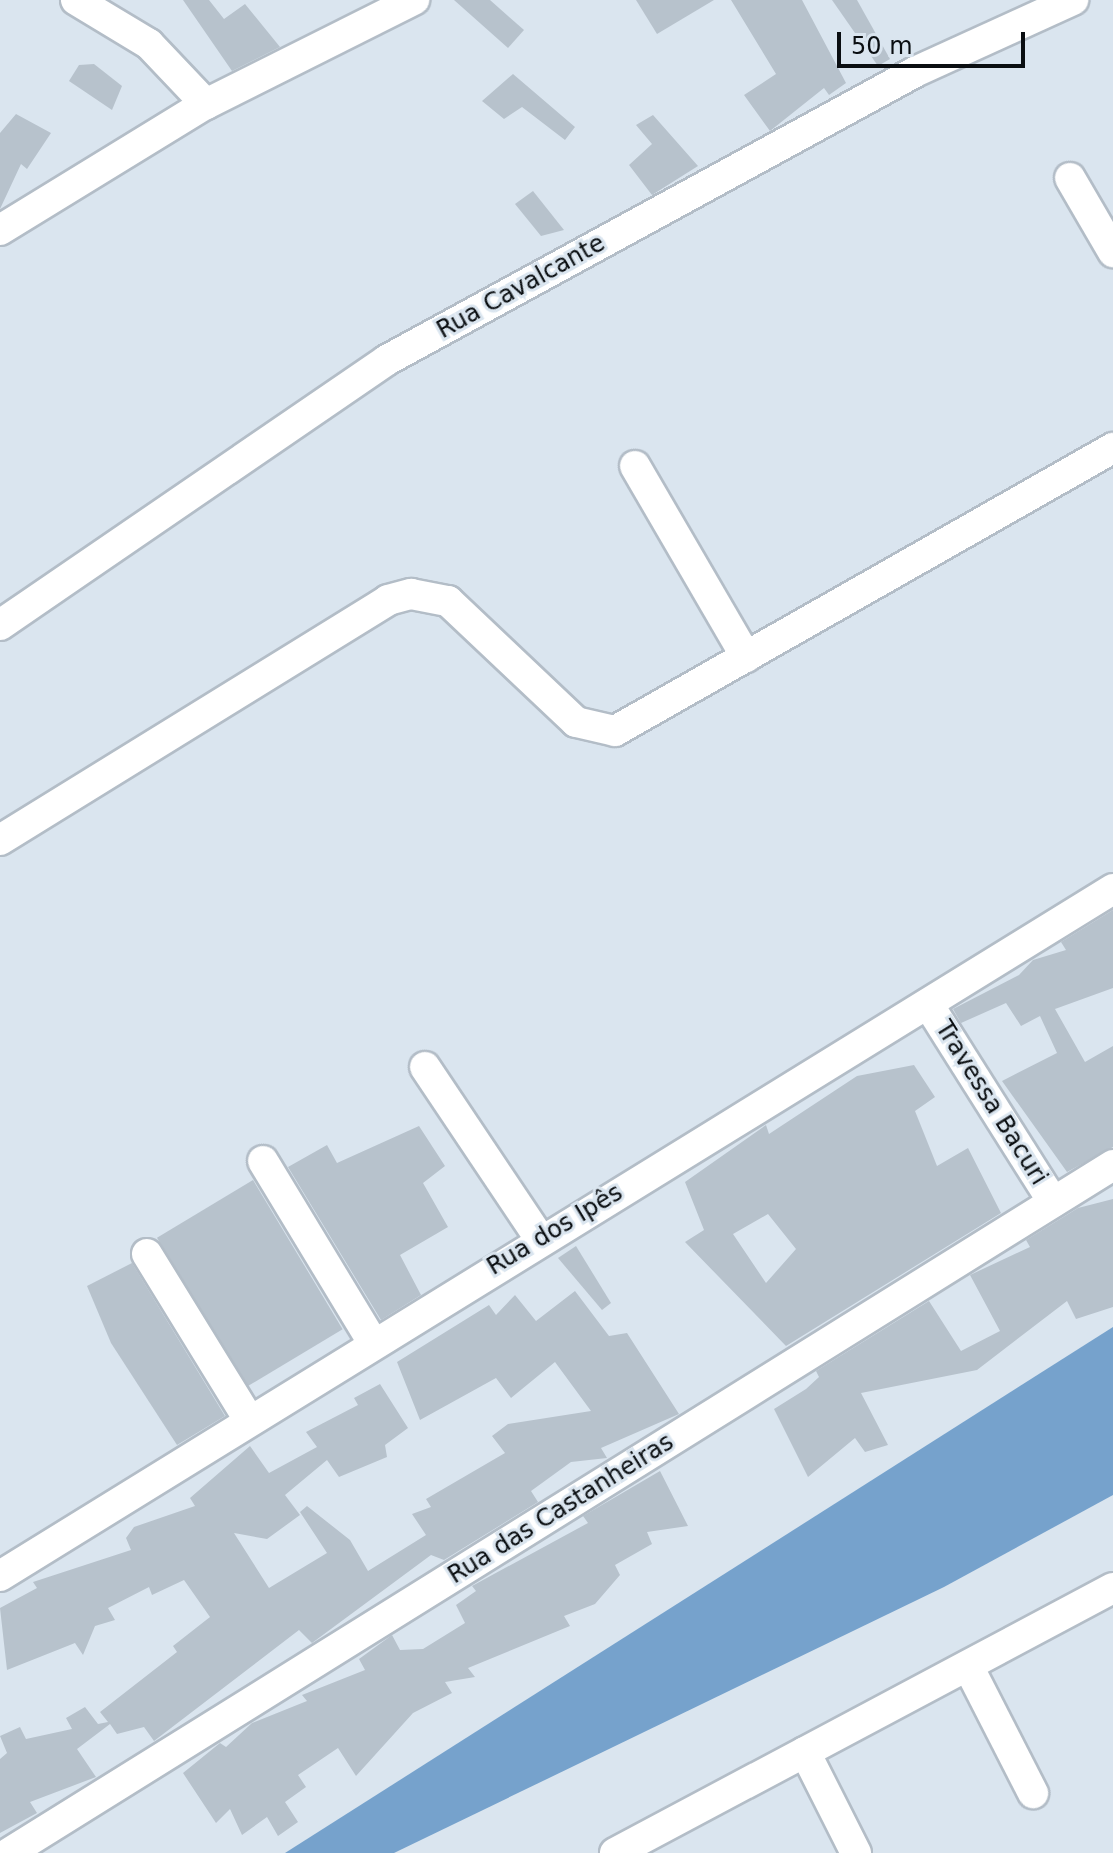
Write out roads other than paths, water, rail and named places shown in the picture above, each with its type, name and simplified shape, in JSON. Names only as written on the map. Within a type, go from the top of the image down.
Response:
[{"type":"street","points":[[76,0],[149,44],[206,104]]},
{"type":"street","points":[[0,230],[206,104],[414,0]]},
{"type":"street","name":"Rua Cavalcante","points":[[0,625],[387,360],[915,72],[1073,0]]},
{"type":"street","points":[[1070,178],[1113,252]]},
{"type":"street","points":[[0,840],[388,600],[411,594],[448,601],[576,722],[596,731],[615,731],[1113,448]]},
{"type":"street","points":[[635,466],[746,657]]},
{"type":"street","name":"Rua dos Ipês","points":[[0,1576],[372,1341],[1113,889]]},
{"type":"street","name":"Travessa Bacuri","points":[[928,1004],[1053,1202]]},
{"type":"street","points":[[425,1067],[540,1239]]},
{"type":"street","points":[[263,1161],[372,1341]]},
{"type":"street","name":"Rua das Castanheiras","points":[[9,1853],[1113,1165]]},
{"type":"street","points":[[147,1254],[248,1418]]},
{"type":"street","points":[[615,1853],[649,1845],[805,1752],[1113,1588]]},
{"type":"street","points":[[968,1666],[1033,1793]]},
{"type":"street","points":[[805,1752],[856,1853]]}]
